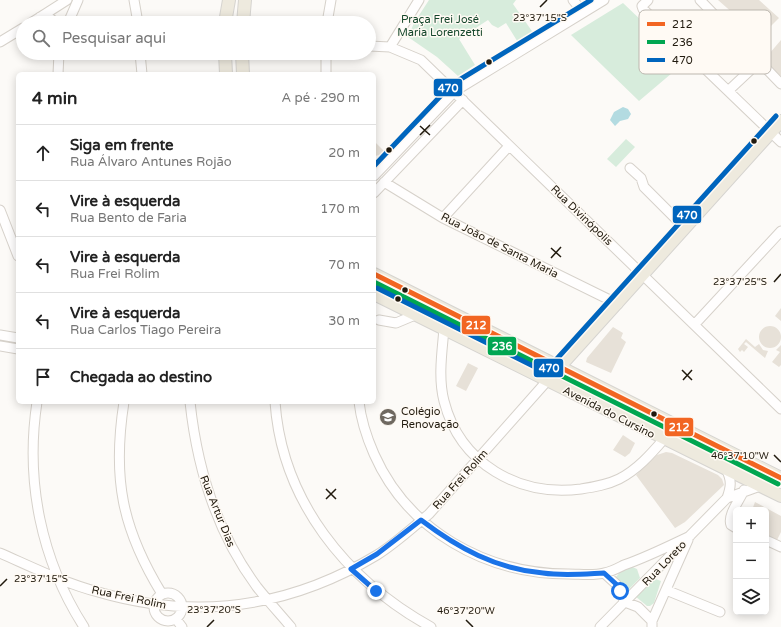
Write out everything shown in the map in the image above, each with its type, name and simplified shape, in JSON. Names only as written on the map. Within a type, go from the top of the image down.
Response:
[{"type":"main road","points":[[226,16],[229,0]]},
{"type":"main road","points":[[243,16],[245,0]]},
{"type":"main road","points":[[225,60],[226,72]]},
{"type":"main road","points":[[242,60],[243,72]]},
{"type":"main road","name":"Rua Frei Rolim","points":[[547,381],[618,304],[781,121]]},
{"type":"main road","name":"Avenida do Cursino","points":[[376,275],[558,368],[781,478]]},
{"type":"main road","name":"Avenida do Cursino","points":[[376,296],[781,496]]},
{"type":"street","points":[[43,16],[66,0]]},
{"type":"street","points":[[71,16],[78,0]]},
{"type":"street","points":[[134,0],[137,16]]},
{"type":"street","points":[[328,16],[331,0]]},
{"type":"street","points":[[390,47],[419,0]]},
{"type":"street","points":[[573,0],[582,12]]},
{"type":"street","points":[[376,172],[454,92],[582,12],[604,0]]},
{"type":"street","points":[[644,10],[642,6],[648,0]]},
{"type":"street","points":[[700,0],[709,10]]},
{"type":"street","points":[[0,42],[16,32]]},
{"type":"street","name":"Rua Divinópolis","points":[[376,46],[390,47],[421,60],[696,324],[781,409]]},
{"type":"street","points":[[58,72],[59,60]]},
{"type":"street","points":[[141,60],[142,72]]},
{"type":"street","points":[[326,60],[326,72]]},
{"type":"street","points":[[711,74],[781,142]]},
{"type":"street","points":[[728,91],[746,74]]},
{"type":"street","points":[[771,74],[781,84]]},
{"type":"street","points":[[376,191],[463,100]]},
{"type":"street","points":[[443,218],[509,146]]},
{"type":"street","points":[[630,168],[641,178],[644,187],[685,228]]},
{"type":"street","name":"Rua João de Santa Maria","points":[[384,182],[443,218],[618,304]]},
{"type":"street","points":[[0,210],[16,251]]},
{"type":"street","points":[[696,324],[781,231]]},
{"type":"street","points":[[379,320],[396,322],[415,315]]},
{"type":"street","points":[[444,329],[441,383],[443,401],[450,420],[460,438],[478,458],[491,469],[517,483],[534,488],[568,491],[604,485],[621,478],[643,461],[664,439]]},
{"type":"street","points":[[0,335],[16,338]]},
{"type":"street","points":[[0,346],[16,349]]},
{"type":"street","name":"Rua Frei Rolim","points":[[0,553],[58,578],[98,592],[154,605],[183,607],[233,606],[301,592],[351,569],[377,554],[421,520],[547,381]]},
{"type":"street","points":[[37,404],[33,452],[36,498],[43,534],[58,578],[72,607],[84,627]]},
{"type":"street","points":[[124,404],[118,443],[118,470],[127,523],[138,551],[162,594]]},
{"type":"street","name":"Rua Artur Dias","points":[[190,404],[201,467],[218,516],[234,550],[257,587],[291,627]]},
{"type":"street","points":[[274,404],[281,443],[295,484],[316,524],[351,569],[391,603],[431,627]]},
{"type":"street","points":[[359,404],[364,427],[380,467],[400,497],[421,520],[457,546],[483,559],[510,568],[544,574],[604,573],[659,551],[690,536]]},
{"type":"street","points":[[726,469],[730,477],[731,487],[727,498]]},
{"type":"street","name":"Rua Loreto","points":[[600,627],[727,498],[744,490],[760,486]]},
{"type":"street","points":[[736,507],[744,490]]},
{"type":"street","points":[[733,512],[730,516],[731,525],[733,526]]},
{"type":"street","points":[[604,573],[616,584],[625,602],[638,607],[652,624],[690,536]]},
{"type":"street","points":[[769,541],[781,547]]},
{"type":"street","points":[[666,590],[720,612]]},
{"type":"street","points":[[166,593],[176,595],[183,607],[180,615],[172,621],[163,620],[156,614],[154,605],[162,594],[166,593]]},
{"type":"street","points":[[176,618],[182,627]]},
{"type":"green space","name":"Praça Frei José Maria Lorenzetti","points":[[429,0],[516,0],[513,4],[534,34],[519,44],[506,23],[498,28],[492,25],[488,20],[459,39],[475,65],[458,76],[437,57],[408,37],[414,23]]},
{"type":"green space","points":[[623,3],[639,18],[639,74],[671,74],[639,101],[571,35]]},
{"type":"green space","points":[[626,139],[635,147],[616,167],[607,159]]},
{"type":"green space","points":[[630,566],[637,569],[640,578],[626,592],[615,578],[624,568]]},
{"type":"green space","points":[[650,577],[661,581],[654,603],[647,606],[635,596]]},
{"type":"water","points":[[623,107],[628,109],[631,114],[628,119],[620,121],[615,126],[610,120],[614,112]]},
{"type":"building","points":[[718,0],[759,0],[770,10],[729,10]]},
{"type":"building","points":[[771,11],[779,18],[771,26]]},
{"type":"building","points":[[781,40],[781,76],[771,68],[771,52]]},
{"type":"building","points":[[376,143],[384,151],[381,155],[376,156]]},
{"type":"building","points":[[781,308],[781,321],[775,316]]},
{"type":"building","points":[[770,326],[778,329],[781,337],[778,345],[770,348],[762,345],[759,337],[762,329]]},
{"type":"building","points":[[613,327],[623,333],[621,338],[626,342],[611,373],[586,362],[587,358]]},
{"type":"building","points":[[746,339],[755,347],[759,344],[763,350],[768,351],[765,358],[746,342],[744,344],[748,347],[744,352],[742,350],[740,352],[738,349]]},
{"type":"building","points":[[781,345],[781,365],[779,367],[772,362],[780,352],[776,350]]},
{"type":"building","points":[[468,363],[478,368],[466,391],[456,386]]},
{"type":"building","points":[[623,435],[635,443],[630,453],[625,457],[613,450]]},
{"type":"building","points":[[666,452],[672,453],[718,475],[722,479],[724,485],[685,522],[675,528],[636,475],[657,455]]},
{"type":"building","points":[[755,502],[764,507],[753,507]]},
{"type":"building","points":[[769,510],[781,516],[781,532],[777,540],[769,536]]},
{"type":"transit line","name":"470","points":[[376,164],[451,85],[591,0]]},
{"type":"transit line","name":"470","points":[[377,288],[545,372],[776,116]]},
{"type":"transit line","name":"212","points":[[376,275],[781,478]]},
{"type":"transit line","name":"236","points":[[376,283],[778,484]]},
{"type":"place","name":"Colégio Renovação","points":[[388,417]]},
{"type":"route","points":[[376,591],[351,569],[395,542],[421,520],[457,546],[483,559],[510,568],[544,574],[604,573],[616,584],[620,591]]}]
